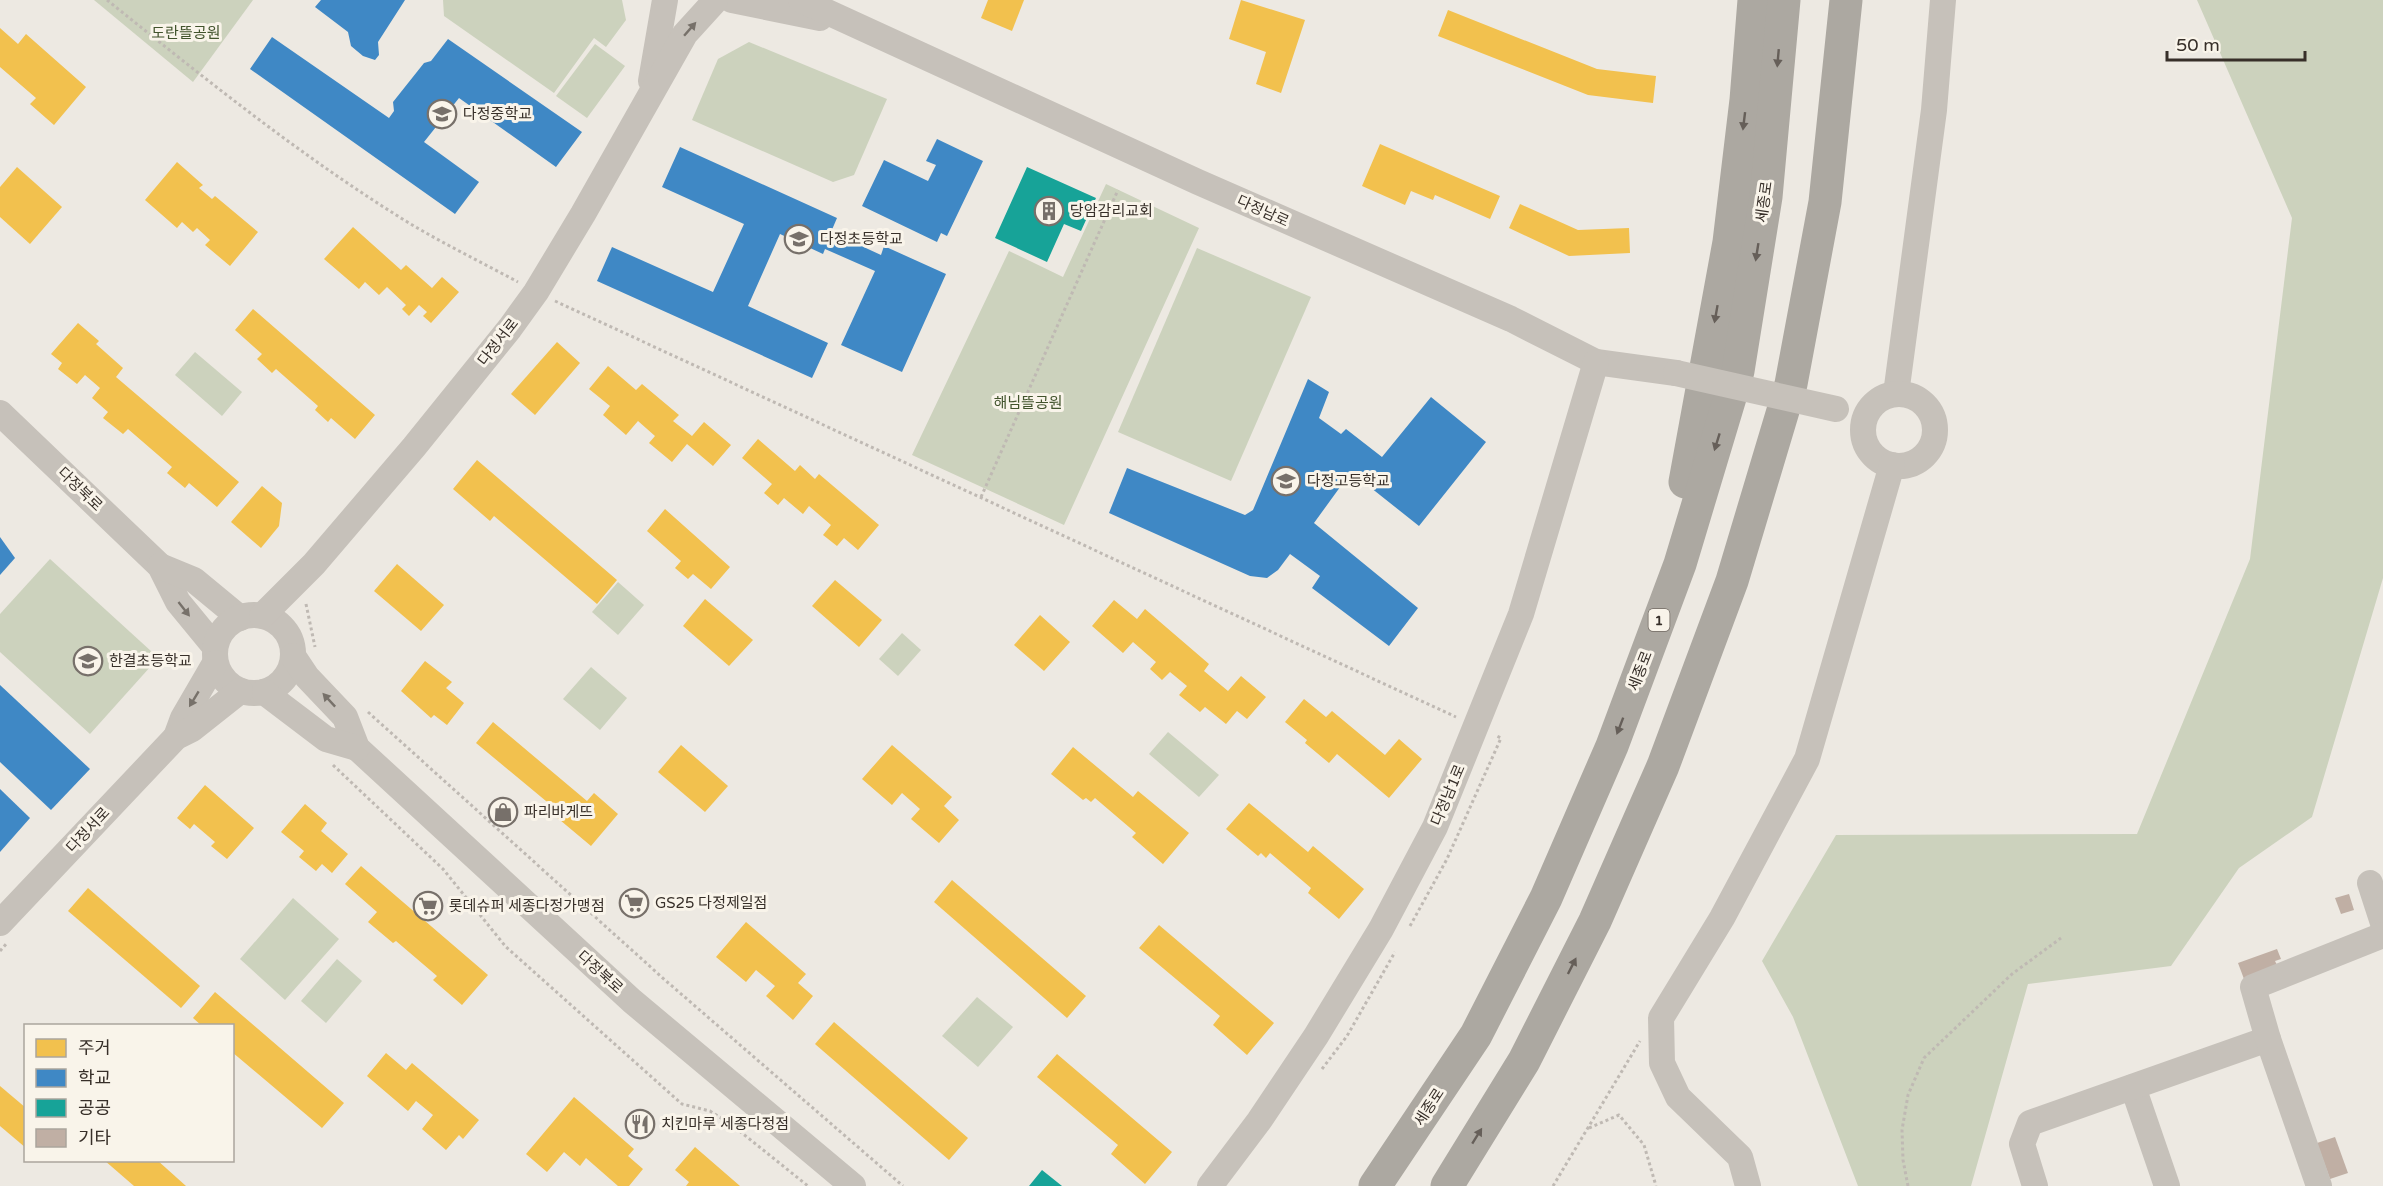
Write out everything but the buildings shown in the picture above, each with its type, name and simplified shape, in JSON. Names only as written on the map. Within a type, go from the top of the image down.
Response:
[{"type":"highway","points":[[1645,657],[1676,528],[1729,242],[1755,0]]},
{"type":"highway","name":"세종로","points":[[1375,1186],[1476,1035],[1546,898],[1612,746],[1680,564],[1738,371],[1766,196],[1784,0]]},
{"type":"highway","points":[[1663,766],[1732,581],[1791,384],[1825,202],[1846,0]]},
{"type":"highway","points":[[1447,1186],[1524,1061],[1595,921],[1663,766],[1754,575],[1792,447],[1837,243],[1865,0]]},
{"type":"street","points":[[648,96],[665,0]]},
{"type":"street","name":"다정서로","points":[[314,564],[414,447],[536,292],[607,173],[648,96],[685,34],[714,0]]},
{"type":"street","points":[[714,0],[857,26]]},
{"type":"street","points":[[801,0],[857,26]]},
{"type":"street","points":[[1896,394],[1934,110],[1943,0]]},
{"type":"street","name":"다정남로","points":[[857,26],[1198,182],[1511,319],[1596,362],[1676,373],[1836,409],[1864,419]]},
{"type":"street","name":"다정남1로","points":[[1210,1186],[1259,1121],[1316,1036],[1381,929],[1435,826],[1484,710],[1521,614],[1596,362]]},
{"type":"street","points":[[1896,394],[1918,399],[1933,417],[1934,440],[1929,451],[1909,465],[1892,465],[1874,457],[1866,447],[1863,435],[1864,419],[1875,403],[1896,394]]},
{"type":"street","name":"다정북로","points":[[0,413],[160,566]]},
{"type":"street","points":[[1748,1186],[1740,1157],[1678,1097],[1662,1063],[1661,1018],[1722,918],[1807,759],[1892,465]]},
{"type":"street","points":[[176,737],[183,718],[215,655],[220,634],[228,624],[251,617],[314,564]]},
{"type":"street","points":[[314,564],[296,602],[299,649],[307,677],[345,717],[357,748]]},
{"type":"street","points":[[160,566],[194,580],[251,617],[272,620],[299,649]]},
{"type":"street","points":[[160,566],[178,602],[215,655],[220,675],[229,685],[252,692],[326,739],[357,748]]},
{"type":"street","points":[[176,737],[252,692],[275,687],[284,679],[299,649]]},
{"type":"street","name":"다정서로","points":[[7,929],[176,737]]},
{"type":"street","name":"다정북로","points":[[357,748],[632,1001],[852,1186]]},
{"type":"street","points":[[2370,883],[2383,923]]},
{"type":"street","points":[[2319,1186],[2268,1039],[2253,987],[2383,935]]},
{"type":"street","points":[[2035,1186],[2022,1144],[2030,1124],[2268,1039]]},
{"type":"street","points":[[2133,1087],[2167,1186]]},
{"type":"path","points":[[107,0],[222,92],[329,170],[410,223],[536,292],[1463,720]]},
{"type":"path","points":[[981,497],[1118,190]]},
{"type":"path","points":[[299,649],[312,639],[305,594]]},
{"type":"path","points":[[367,711],[665,980],[903,1186]]},
{"type":"path","points":[[329,761],[443,869],[506,947],[534,973],[682,1104],[710,1111],[732,1125],[808,1186]]},
{"type":"path","points":[[0,951],[7,929]]},
{"type":"path","points":[[1908,1186],[1903,1160],[1902,1130],[1908,1095],[1924,1058],[2012,974],[2061,938]]},
{"type":"path","points":[[1553,1186],[1653,1021],[1661,1018]]},
{"type":"path","points":[[1588,1129],[1619,1115],[1644,1145],[1656,1186]]},
{"type":"green space","name":"도란뜰공원","points":[[94,0],[253,0],[193,82]]},
{"type":"green space","points":[[443,0],[622,0],[626,20],[606,47],[594,38],[554,93],[444,16]]},
{"type":"green space","points":[[2197,0],[2383,0],[2383,578],[2312,817],[2239,868],[2171,966],[2028,984],[1971,1186],[1858,1186],[1793,1017],[1762,961],[1836,835],[2137,834],[2250,559],[2292,218]]},
{"type":"green space","points":[[749,42],[887,99],[854,175],[833,182],[692,120],[718,59]]},
{"type":"green space","points":[[595,44],[625,66],[587,118],[556,96]]},
{"type":"green space","name":"해님뜰공원","points":[[1106,184],[1199,228],[1064,525],[912,455],[1009,251],[1063,277]]},
{"type":"green space","points":[[1197,248],[1311,297],[1231,481],[1118,432]]},
{"type":"green space","points":[[195,352],[242,392],[222,416],[175,375]]},
{"type":"green space","points":[[50,559],[152,652],[151,666],[90,734],[0,652],[0,614]]},
{"type":"green space","points":[[618,582],[644,605],[618,635],[592,612]]},
{"type":"green space","points":[[902,633],[921,650],[898,676],[879,659]]},
{"type":"green space","points":[[591,667],[627,698],[600,730],[563,699]]},
{"type":"green space","points":[[1168,732],[1219,775],[1199,797],[1149,754]]},
{"type":"green space","points":[[293,898],[339,939],[285,1000],[240,959]]},
{"type":"green space","points":[[337,959],[362,981],[326,1023],[301,1001]]},
{"type":"green space","points":[[977,997],[1013,1027],[978,1067],[942,1036]]},
{"type":"place","name":"다정중학교","points":[[442,114]]},
{"type":"place","name":"당암감리교회","points":[[1049,211]]},
{"type":"place","name":"다정초등학교","points":[[799,239]]},
{"type":"place","name":"다정고등학교","points":[[1286,481]]},
{"type":"place","name":"한결초등학교","points":[[88,661]]},
{"type":"place","name":"파리바게뜨","points":[[503,812]]},
{"type":"place","name":"GS25 다정제일점","points":[[634,903]]},
{"type":"place","name":"롯데슈퍼 세종다정가맹점","points":[[428,906]]},
{"type":"place","name":"치킨마루 세종다정점","points":[[640,1124]]}]
